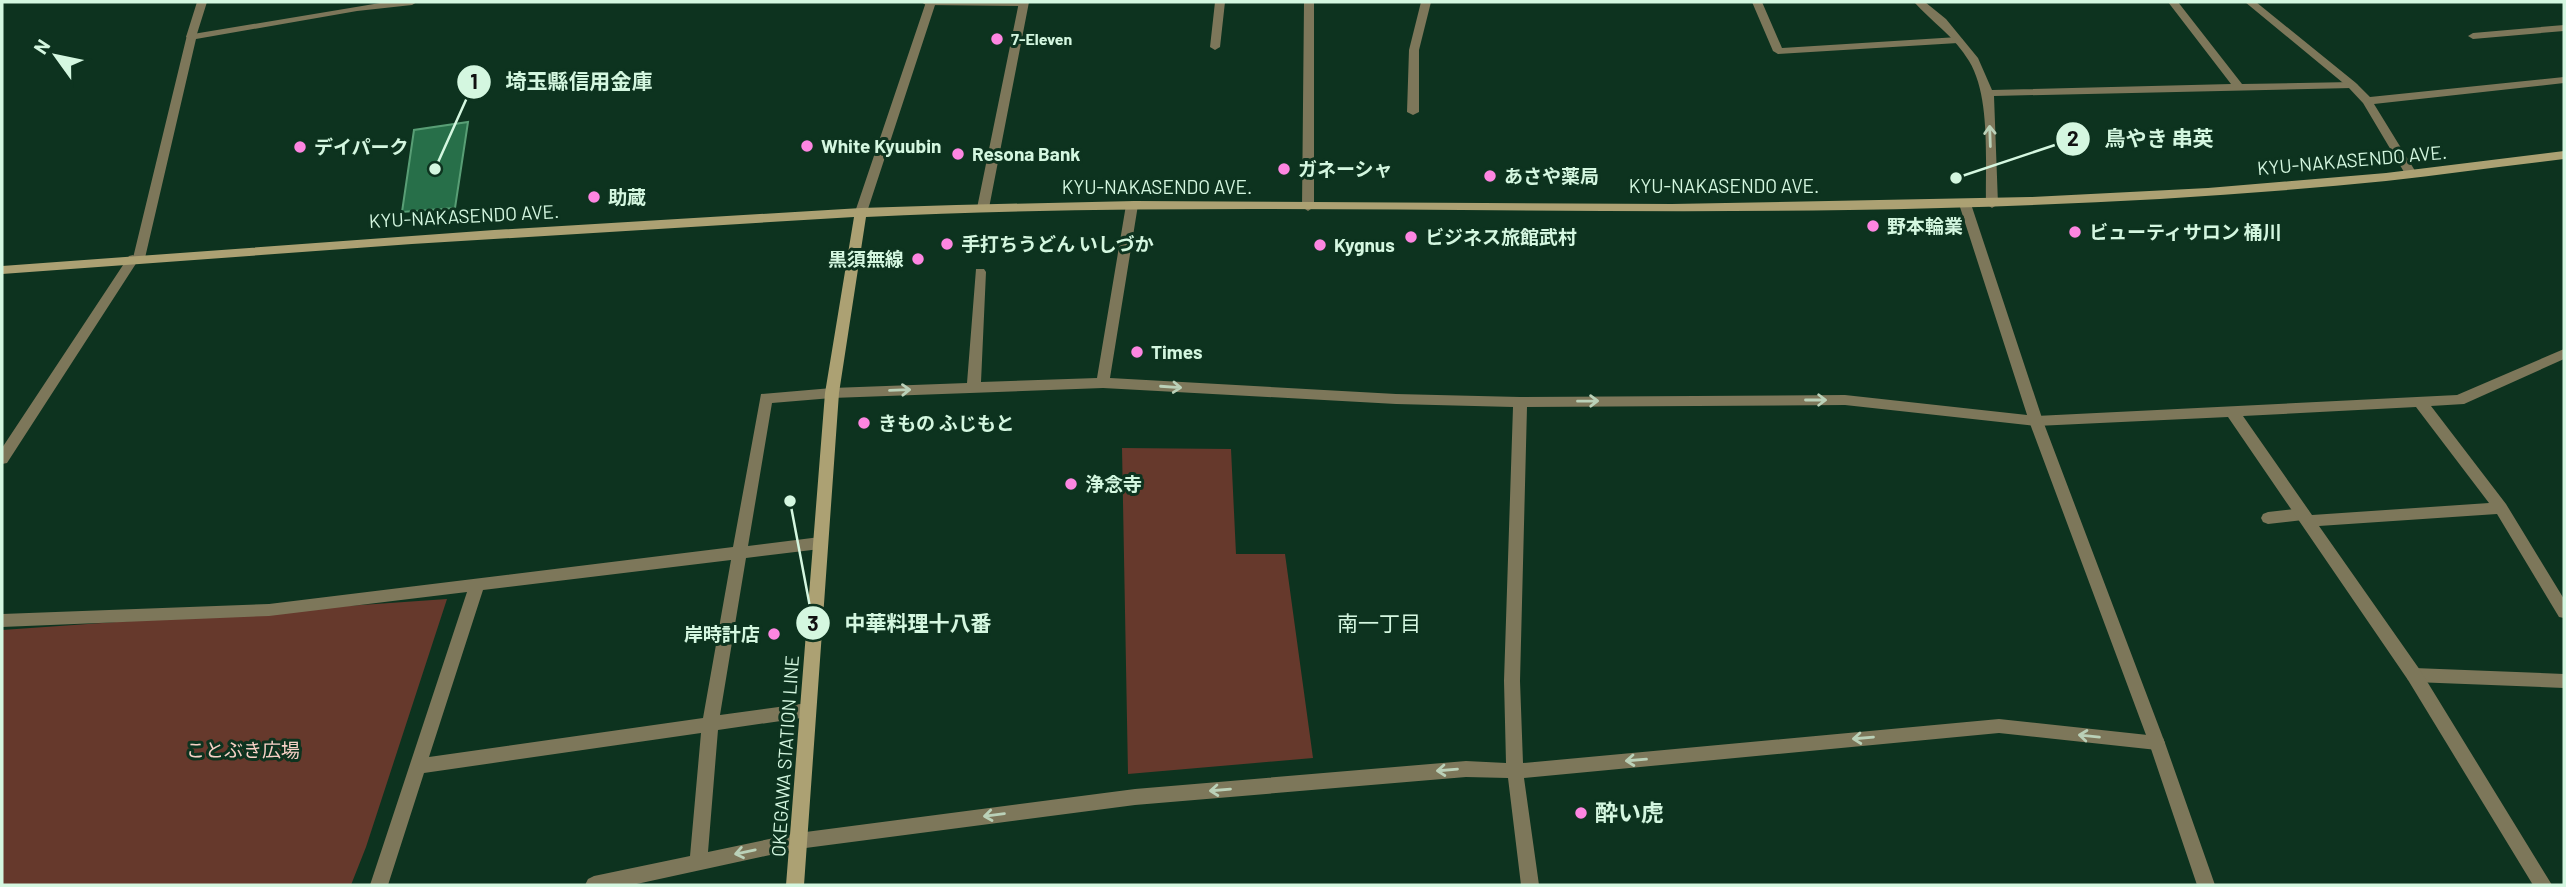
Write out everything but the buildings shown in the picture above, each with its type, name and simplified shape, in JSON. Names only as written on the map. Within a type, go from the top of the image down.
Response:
[{"type":"main road","name":"KYU-NAKASENDO AVE.","points":[[2,270],[380,240],[861,212],[1132,205],[1308,207],[1992,204],[2291,185],[2411,174],[2564,155]]},
{"type":"main road","name":"OKEGAWA STATION LINE","points":[[795,885],[832,393],[861,212]]},
{"type":"street","points":[[2,459],[136,259],[202,2]]},
{"type":"street","points":[[191,37],[357,8],[412,2]]},
{"type":"street","points":[[861,212],[929,2],[1024,2],[983,208]]},
{"type":"street","points":[[1215,47],[1220,2]]},
{"type":"street","points":[[1308,207],[1309,2]]},
{"type":"street","points":[[1413,111],[1415,50],[1426,2]]},
{"type":"street","points":[[1758,2],[1778,51],[1958,40]]},
{"type":"street","points":[[1919,2],[1942,21],[1974,60],[1988,93],[1992,204]]},
{"type":"street","points":[[2173,2],[2240,89]]},
{"type":"street","points":[[2250,2],[2352,85],[2367,101],[2411,174]]},
{"type":"street","points":[[2473,36],[2564,28]]},
{"type":"street","points":[[2367,101],[2564,80]]},
{"type":"street","points":[[1988,93],[2352,85]]},
{"type":"street","points":[[1965,204],[2036,421],[2157,743],[2206,885]]},
{"type":"street","points":[[1103,383],[1132,205]]},
{"type":"street","points":[[974,387],[980,272]]},
{"type":"street","points":[[698,863],[710,726],[766,398],[1103,383],[1396,399],[1520,402],[1845,400],[2036,421],[2459,400],[2564,354]]},
{"type":"street","points":[[1520,402],[1512,681],[1515,771],[1531,885]]},
{"type":"street","points":[[2420,402],[2501,508],[2564,612]]},
{"type":"street","points":[[2232,411],[2414,675],[2543,885]]},
{"type":"street","points":[[2268,518],[2501,508]]},
{"type":"street","points":[[2,621],[269,610],[820,543]]},
{"type":"street","points":[[379,885],[477,584]]},
{"type":"street","points":[[2414,675],[2564,681]]},
{"type":"street","points":[[418,766],[808,710]]},
{"type":"street","points":[[594,885],[798,841],[1135,797],[1466,769],[1515,771],[1998,726],[2157,743]]},
{"type":"green space","points":[[1122,448],[1231,449],[1236,554],[1285,554],[1313,758],[1128,774]]},
{"type":"green space","name":"ことぶき広場","points":[[447,599],[366,847],[351,885],[2,885],[2,630]]},
{"type":"place","name":"7-Eleven","points":[[997,39]]},
{"type":"place","name":"White Kyuubin","points":[[807,146]]},
{"type":"place","name":"デイパーク","points":[[300,147]]},
{"type":"place","name":"Resona Bank","points":[[958,154]]},
{"type":"place","name":"埼玉縣信用金庫","points":[[435,169]]},
{"type":"place","name":"ガネーシャ","points":[[1284,169]]},
{"type":"place","name":"あさや薬局","points":[[1490,176]]},
{"type":"place","name":"鳥やき 串英","points":[[1956,178]]},
{"type":"place","name":"助蔵","points":[[594,197]]},
{"type":"place","name":"野本輪業","points":[[1873,226]]},
{"type":"place","name":"ビューティサロン 桶川","points":[[2075,232]]},
{"type":"place","name":"ビジネス旅館武村","points":[[1411,237]]},
{"type":"place","name":"手打ちうどん いしづか","points":[[947,244]]},
{"type":"place","name":"Kygnus","points":[[1320,245]]},
{"type":"place","name":"黒須無線","points":[[918,259]]},
{"type":"place","name":"Times","points":[[1137,352]]},
{"type":"place","name":"きもの ふじもと","points":[[864,423]]},
{"type":"place","name":"浄念寺","points":[[1071,484]]},
{"type":"place","name":"中華料理十八番","points":[[790,501]]},
{"type":"place","name":"岸時計店","points":[[774,634]]},
{"type":"place","name":"酔い虎","points":[[1581,813]]},
{"type":"district","name":"南一丁目","points":[[1379,624]]}]
